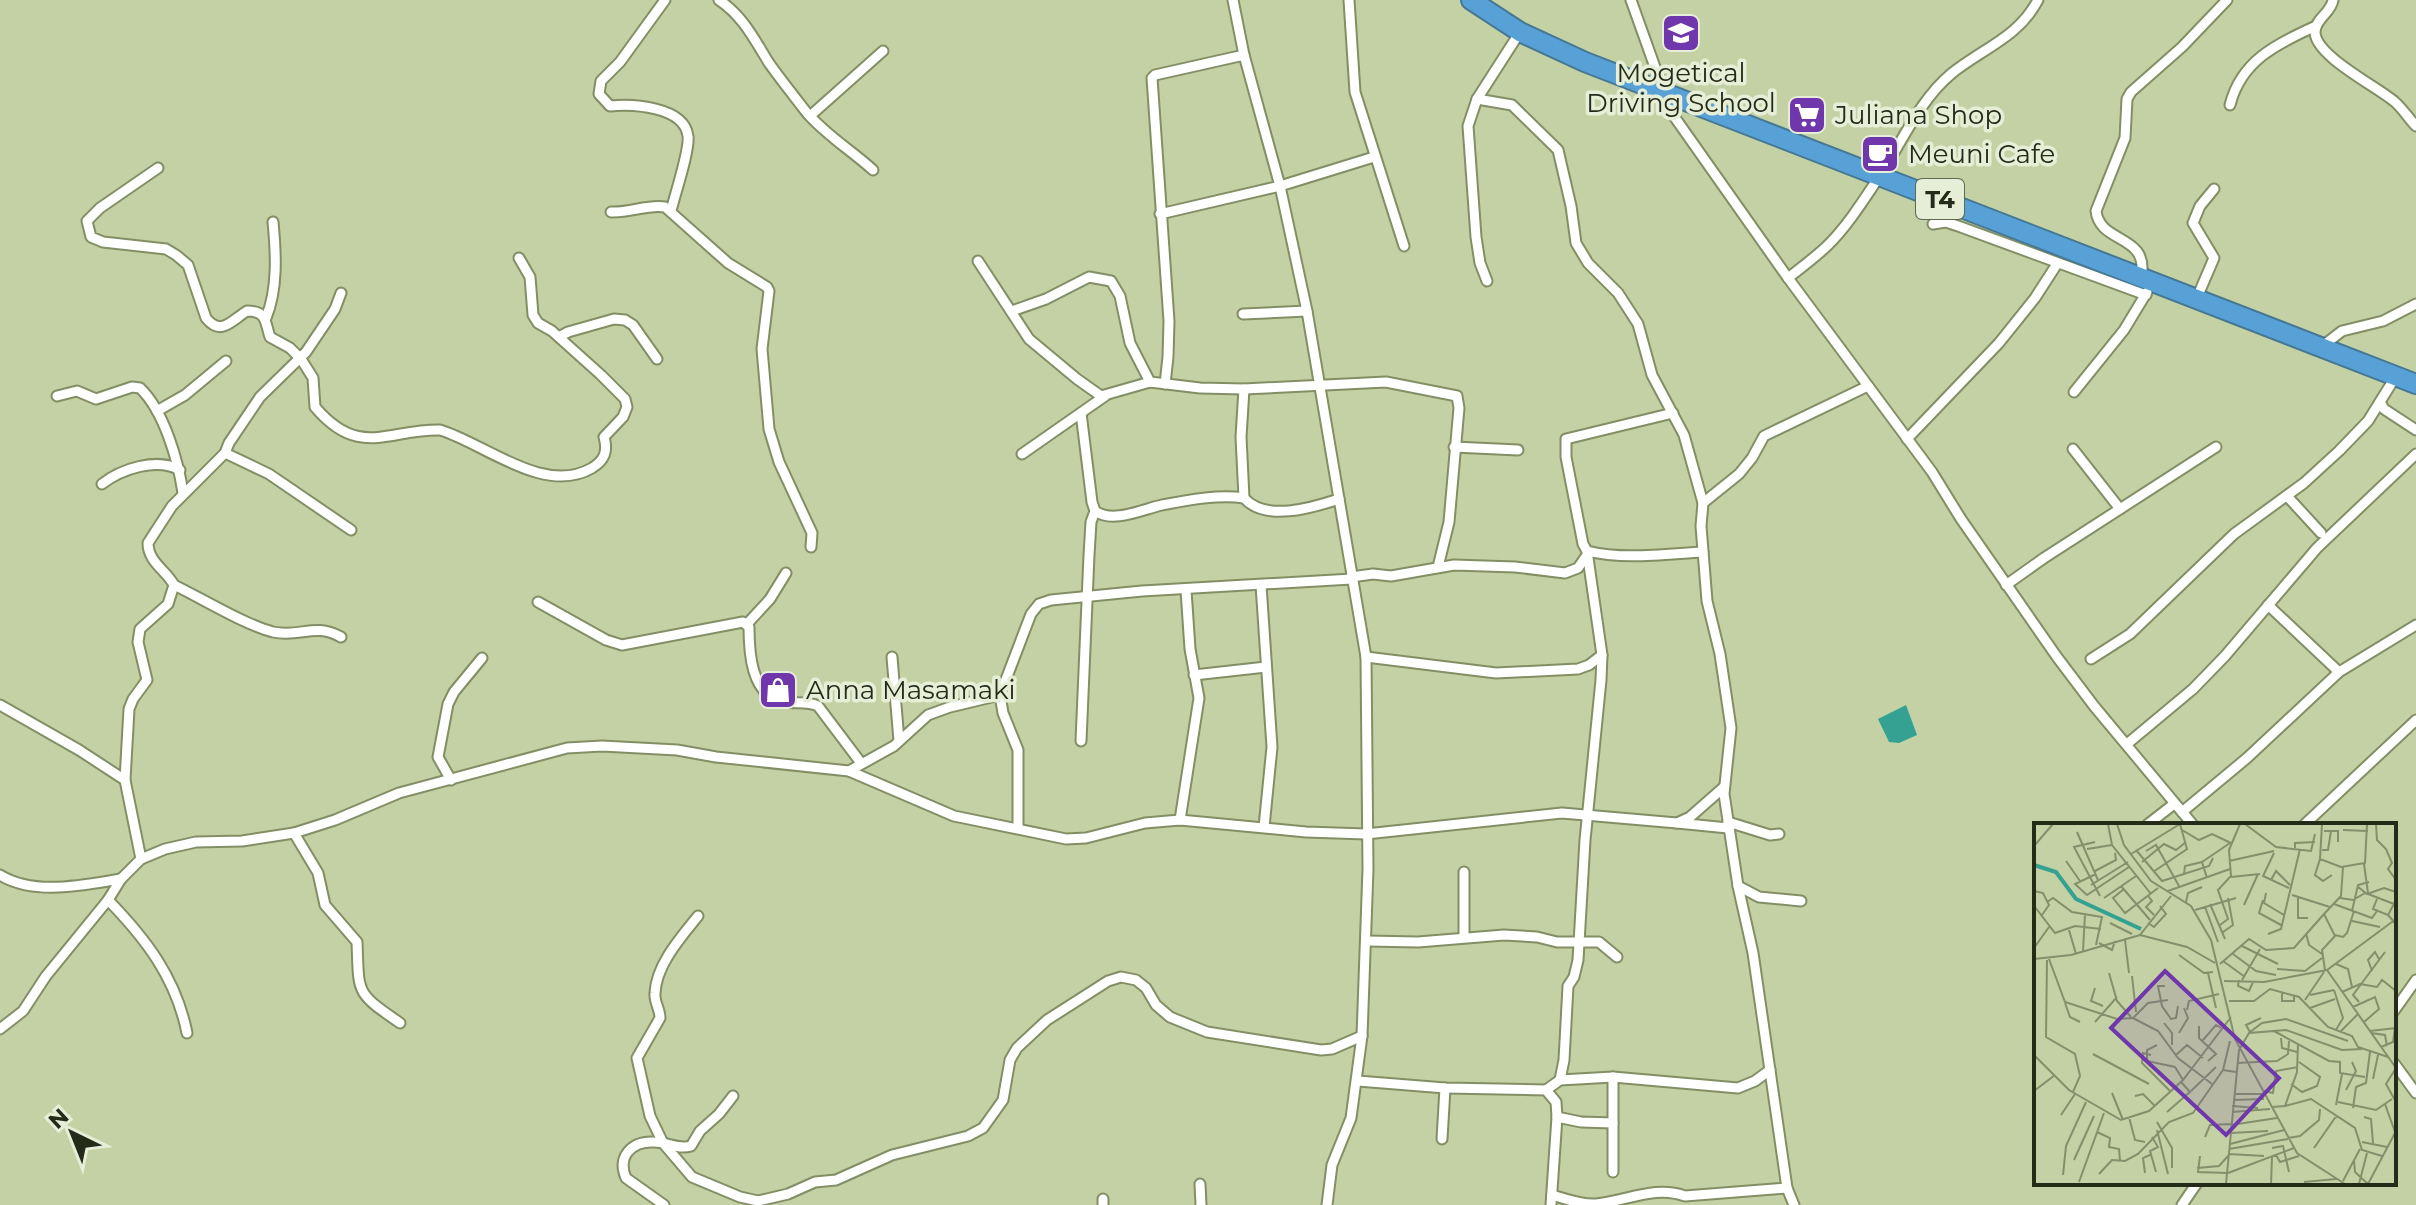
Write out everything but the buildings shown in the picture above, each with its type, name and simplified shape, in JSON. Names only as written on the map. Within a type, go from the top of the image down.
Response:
[{"type":"highway","name":"T4","points":[[1471,0],[1520,32],[1665,94],[1880,176],[2146,285],[2196,300],[2416,384]]},
{"type":"street","points":[[665,0],[601,81],[599,94],[610,106],[624,104],[659,109],[687,130],[688,144],[671,211]]},
{"type":"street","points":[[719,0],[734,11],[810,116],[833,140],[873,170]]},
{"type":"street","points":[[1233,0],[1244,55],[1280,186],[1307,311],[1366,657],[1367,941],[1362,1036],[1351,1118],[1332,1165],[1327,1205]]},
{"type":"street","points":[[1349,0],[1352,75],[1362,120],[1404,246]]},
{"type":"street","points":[[1631,0],[1671,112],[1788,278],[1932,472],[2006,585],[2094,706],[2191,823]]},
{"type":"street","points":[[1788,278],[1827,246],[1880,176],[1919,112],[1951,74],[2020,27],[2038,0]]},
{"type":"street","points":[[2074,392],[2124,330],[2146,285],[2143,260],[2138,251],[2101,225],[2096,211],[2125,138],[2127,99],[2227,0]]},
{"type":"street","points":[[2230,105],[2234,88],[2244,71],[2279,43],[2316,26],[2332,8],[2333,0]]},
{"type":"street","points":[[2316,26],[2315,37],[2334,58],[2395,102],[2416,126]]},
{"type":"street","points":[[1487,281],[1480,263],[1476,237],[1468,126],[1477,99],[1520,32]]},
{"type":"street","points":[[810,116],[883,51]]},
{"type":"street","points":[[1165,384],[1169,321],[1152,78],[1244,55]]},
{"type":"street","points":[[1477,99],[1512,105],[1558,150],[1576,243],[1588,263],[1618,293],[1638,324],[1652,375],[1684,435],[1703,503],[1707,601],[1720,654],[1731,728],[1723,788],[1728,825],[1753,953],[1787,1188],[1794,1205]]},
{"type":"street","points":[[1160,214],[1280,186],[1374,157]]},
{"type":"street","points":[[158,168],[100,208],[87,221],[91,237],[103,242],[166,249],[176,255],[188,265],[206,318],[212,325],[230,325],[247,311],[254,311],[266,318]]},
{"type":"street","points":[[2196,300],[2214,258],[2193,223],[2200,206],[2214,189]]},
{"type":"street","points":[[611,212],[626,213],[657,206],[671,211],[728,263],[764,283],[769,291],[762,349],[769,429],[779,462],[812,533],[811,547]]},
{"type":"street","points":[[273,222],[274,278],[266,318],[270,337],[290,348],[301,359],[313,378],[315,407],[323,416],[351,434],[375,439],[440,430],[531,472],[575,474],[586,471],[602,460],[607,446],[604,437],[623,417],[627,407],[618,393],[559,337],[542,327],[533,315],[530,277],[519,258]]},
{"type":"street","points":[[1933,224],[1946,222],[2057,264],[2146,285]]},
{"type":"street","points":[[978,261],[1029,339],[1090,390],[1105,396]]},
{"type":"street","points":[[1907,439],[1999,343],[2057,264]]},
{"type":"street","points":[[1012,311],[1046,299],[1089,277],[1111,281],[1120,296],[1130,343],[1150,382]]},
{"type":"street","points":[[341,293],[335,309],[301,359],[260,397],[225,453],[183,493],[154,530],[148,543],[151,559],[164,569],[174,585],[270,631],[298,634],[321,629],[341,637]]},
{"type":"street","points":[[2320,348],[2342,331],[2383,321],[2416,304]]},
{"type":"street","points":[[1243,314],[1307,311]]},
{"type":"street","points":[[559,337],[614,319],[625,320],[633,325],[657,359]]},
{"type":"street","points":[[157,411],[185,395],[226,361]]},
{"type":"street","points":[[2091,659],[2130,634],[2234,534],[2287,496],[2339,451],[2368,421],[2396,376]]},
{"type":"street","points":[[1022,454],[1105,396],[1150,382],[1244,389],[1386,382],[1453,395],[1459,402],[1449,522],[1438,567]]},
{"type":"street","points":[[1703,503],[1739,474],[1764,436],[1868,386]]},
{"type":"street","points":[[57,396],[77,391],[101,399],[136,387],[144,391],[157,411],[180,470],[183,493]]},
{"type":"street","points":[[1244,389],[1241,437],[1244,498],[1251,506],[1265,510],[1306,507],[1339,499]]},
{"type":"street","points":[[2380,402],[2384,409],[2416,430]]},
{"type":"street","points":[[1081,413],[1095,511],[1090,530],[1081,741]]},
{"type":"street","points":[[1560,1080],[1568,986],[1576,971],[1583,903],[1585,840],[1602,655],[1587,553],[1566,457],[1566,439],[1673,413]]},
{"type":"street","points":[[1454,447],[1518,450]]},
{"type":"street","points":[[2006,585],[2216,447]]},
{"type":"street","points":[[2073,449],[2120,509]]},
{"type":"street","points":[[225,453],[269,474],[351,530]]},
{"type":"street","points":[[2127,744],[2193,689],[2317,548],[2416,454]]},
{"type":"street","points":[[102,484],[121,473],[160,464],[166,463],[180,470]]},
{"type":"street","points":[[1095,511],[1102,515],[1116,515],[1224,496],[1244,498]]},
{"type":"street","points":[[2287,496],[2321,533]]},
{"type":"street","points":[[1587,553],[1652,555],[1703,552]]},
{"type":"street","points":[[1018,828],[1018,750],[1003,713],[1000,695],[1031,614],[1039,604],[1088,596],[1373,574],[1391,576],[1438,567],[1501,566],[1565,573],[1578,568],[1587,553]]},
{"type":"street","points":[[538,602],[606,640],[622,645],[725,624],[747,624],[770,599],[786,573]]},
{"type":"street","points":[[141,859],[125,780],[124,752],[129,709],[148,676],[140,654],[140,629],[168,604],[174,585]]},
{"type":"street","points":[[1261,585],[1272,757],[1264,827]]},
{"type":"street","points":[[1180,820],[1199,698],[1186,590]]},
{"type":"street","points":[[2268,605],[2339,672]]},
{"type":"street","points":[[747,624],[756,678],[766,695],[779,701],[811,702],[818,706],[861,763]]},
{"type":"street","points":[[2182,812],[2236,768],[2339,672],[2416,625]]},
{"type":"street","points":[[1366,657],[1496,673],[1578,669],[1602,655]]},
{"type":"street","points":[[892,657],[899,741]]},
{"type":"street","points":[[451,780],[438,757],[448,704],[482,658]]},
{"type":"street","points":[[1194,675],[1266,667]]},
{"type":"street","points":[[849,771],[899,741],[928,715],[1000,695]]},
{"type":"street","points":[[0,705],[125,780]]},
{"type":"street","points":[[2306,823],[2416,720]]},
{"type":"street","points":[[0,1029],[23,1011],[121,879],[141,859],[165,849],[196,842],[242,841],[294,833],[335,820],[399,793],[567,748],[602,746],[677,750],[849,771],[954,816],[1053,837],[1086,838],[1145,823],[1180,820],[1306,832],[1366,834],[1562,813],[1728,825],[1779,834]]},
{"type":"street","points":[[1677,823],[1690,817],[1723,788]]},
{"type":"street","points":[[2150,823],[2174,804]]},
{"type":"street","points":[[294,833],[318,873],[325,905],[357,942],[358,982],[365,995],[400,1023]]},
{"type":"street","points":[[1464,872],[1464,937]]},
{"type":"street","points":[[0,875],[8,880],[39,887],[121,879]]},
{"type":"street","points":[[1738,886],[1759,897],[1801,901]]},
{"type":"street","points":[[108,900],[140,934],[168,974],[183,1011],[187,1033]]},
{"type":"street","points":[[698,916],[657,977],[654,998],[660,1018],[637,1058],[647,1105],[663,1143],[692,1177],[758,1201],[788,1194],[815,1182],[836,1180],[892,1155],[968,1136],[983,1128],[999,1110],[1010,1060],[1017,1048],[1047,1020],[1108,981],[1121,977],[1136,980],[1146,988],[1156,1005],[1170,1017],[1207,1032],[1321,1050],[1332,1049],[1362,1036]]},
{"type":"street","points":[[1367,941],[1438,941],[1504,935],[1537,937],[1557,942],[1599,942],[1617,957]]},
{"type":"street","points":[[2396,1008],[2416,980]]},
{"type":"street","points":[[2396,1066],[2416,1093]]},
{"type":"street","points":[[1358,1081],[1445,1088],[1546,1090],[1560,1080],[1613,1077],[1738,1088],[1770,1070]]},
{"type":"street","points":[[1613,1077],[1613,1172]]},
{"type":"street","points":[[1442,1139],[1445,1088]]},
{"type":"street","points":[[1546,1090],[1556,1102],[1557,1117],[1551,1200],[1591,1205],[1659,1191],[1681,1200],[1787,1188]]},
{"type":"street","points":[[664,1205],[626,1178],[622,1166],[624,1155],[635,1145],[649,1142],[691,1146],[700,1131],[733,1096]]},
{"type":"street","points":[[1557,1117],[1581,1122],[1613,1123]]},
{"type":"street","points":[[1200,1184],[1201,1205]]},
{"type":"street","points":[[2182,1205],[2196,1185]]},
{"type":"water","points":[[1906,705],[1917,735],[1899,743],[1889,742],[1878,719]]},
{"type":"place","name":"Mogetical Driving School","points":[[1681,33]]},
{"type":"place","name":"Juliana Shop","points":[[1807,115]]},
{"type":"place","name":"Meuni Cafe","points":[[1880,154]]},
{"type":"place","name":"Anna Masamaki","points":[[778,690]]}]
